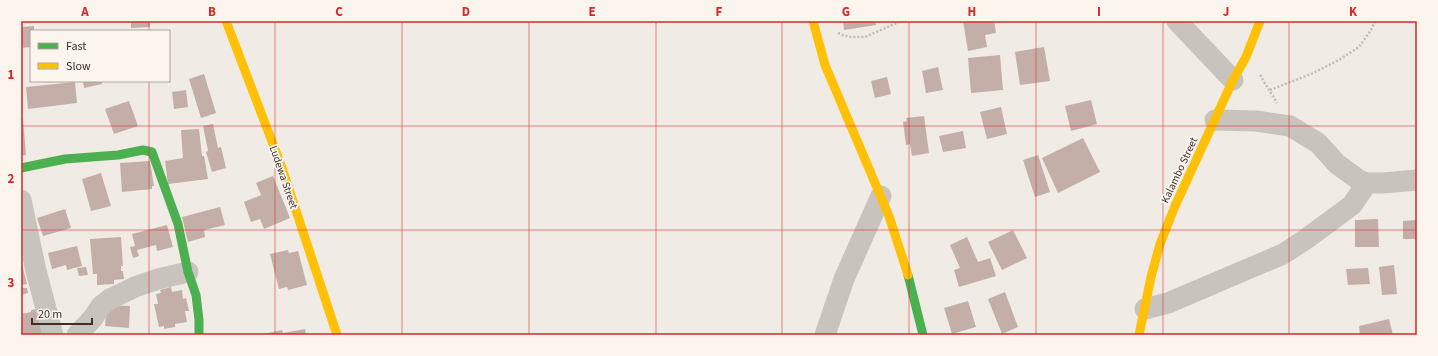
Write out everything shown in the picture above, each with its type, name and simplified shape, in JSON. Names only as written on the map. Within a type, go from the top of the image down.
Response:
[{"type":"street","name":"Ludewa Street","points":[[226,21],[281,165],[337,335]]},
{"type":"street","points":[[813,21],[825,65],[889,216],[907,271],[923,335]]},
{"type":"street","points":[[1177,21],[1233,80]]},
{"type":"street","name":"Kalambo Street","points":[[1139,335],[1151,277],[1160,244],[1175,206],[1233,80],[1246,57],[1260,21]]},
{"type":"street","points":[[1215,120],[1256,121],[1290,126],[1318,143],[1337,164],[1359,180],[1383,183],[1417,180]]},
{"type":"street","points":[[21,168],[65,159],[118,155],[143,150],[150,151],[154,156],[178,224],[188,272],[196,295],[200,335]]},
{"type":"street","points":[[1145,309],[1168,303],[1283,254],[1352,205],[1368,182]]},
{"type":"street","points":[[825,335],[844,279],[881,196]]},
{"type":"street","points":[[21,200],[36,271],[53,335]]},
{"type":"street","points":[[78,335],[101,306],[110,299],[135,287],[158,279],[188,272]]},
{"type":"path","points":[[837,32],[850,38],[865,37],[901,21]]},
{"type":"path","points":[[1270,90],[1311,74],[1339,60],[1359,47],[1371,30],[1375,21]]},
{"type":"path","points":[[1246,57],[1270,90],[1290,126]]},
{"type":"building","points":[[131,21],[150,21],[150,27],[131,28]]},
{"type":"building","points":[[843,21],[875,21],[876,25],[844,30]]},
{"type":"building","points":[[963,21],[994,21],[996,33],[985,35],[987,47],[968,51]]},
{"type":"building","points":[[34,26],[34,30],[30,30],[30,47],[21,48],[21,27]]},
{"type":"building","points":[[1044,47],[1050,81],[1020,85],[1015,52]]},
{"type":"building","points":[[1000,55],[1003,90],[971,93],[968,58]]},
{"type":"building","points":[[938,67],[943,90],[926,93],[922,71]]},
{"type":"building","points":[[204,74],[216,113],[201,118],[189,79]]},
{"type":"building","points":[[887,77],[891,94],[875,98],[871,81]]},
{"type":"building","points":[[75,82],[77,103],[28,109],[26,87]]},
{"type":"building","points":[[83,82],[102,82],[102,84],[84,88]]},
{"type":"building","points":[[186,90],[188,107],[174,109],[172,92]]},
{"type":"building","points":[[1091,100],[1097,124],[1071,131],[1065,106]]},
{"type":"building","points":[[129,101],[138,126],[114,134],[105,109]]},
{"type":"building","points":[[1001,107],[1007,134],[987,139],[980,112]]},
{"type":"building","points":[[924,116],[929,153],[912,156],[910,144],[906,145],[903,122],[907,121],[906,118]]},
{"type":"building","points":[[21,119],[23,119],[26,155],[21,156]]},
{"type":"building","points":[[213,124],[218,148],[221,147],[226,168],[212,172],[206,152],[208,151],[203,126]]},
{"type":"building","points":[[199,129],[202,156],[204,156],[208,179],[168,184],[165,161],[183,158],[181,130]]},
{"type":"building","points":[[963,131],[966,148],[943,152],[939,136]]},
{"type":"building","points":[[1083,138],[1100,172],[1058,193],[1042,158]]},
{"type":"building","points":[[1038,155],[1050,192],[1035,197],[1023,160]]},
{"type":"building","points":[[150,161],[154,186],[152,186],[152,189],[122,192],[120,163]]},
{"type":"building","points":[[101,173],[111,206],[91,211],[82,179]]},
{"type":"building","points":[[273,176],[290,218],[264,229],[260,219],[251,222],[244,202],[261,195],[256,183]]},
{"type":"building","points":[[220,207],[225,225],[204,230],[205,237],[188,242],[182,217]]},
{"type":"building","points":[[65,209],[71,228],[43,236],[37,218]]},
{"type":"building","points":[[1378,219],[1379,247],[1355,247],[1355,220]]},
{"type":"building","points":[[1417,220],[1417,239],[1403,239],[1403,221]]},
{"type":"building","points":[[167,225],[173,247],[157,251],[156,245],[137,250],[139,256],[133,258],[130,247],[135,246],[132,234]]},
{"type":"building","points":[[1013,230],[1027,258],[1002,270],[988,242]]},
{"type":"building","points":[[121,237],[123,266],[121,266],[121,271],[123,271],[124,279],[114,280],[114,284],[97,285],[97,274],[93,274],[90,239]]},
{"type":"building","points":[[967,237],[978,262],[990,258],[996,276],[959,287],[954,270],[960,268],[950,245]]},
{"type":"building","points":[[77,246],[82,266],[67,270],[66,265],[52,269],[48,253]]},
{"type":"building","points":[[288,250],[289,253],[298,251],[307,285],[288,290],[287,287],[279,289],[270,254]]},
{"type":"building","points":[[21,261],[27,284],[21,285]]},
{"type":"building","points":[[1394,265],[1397,294],[1382,295],[1379,267]]},
{"type":"building","points":[[86,267],[88,275],[79,276],[77,268]]},
{"type":"building","points":[[1368,268],[1370,284],[1348,285],[1346,269]]},
{"type":"building","points":[[171,287],[172,292],[182,290],[183,299],[186,298],[189,311],[185,311],[187,322],[175,324],[175,327],[164,329],[164,326],[159,327],[154,304],[158,304],[156,294],[161,293],[160,290]]},
{"type":"building","points":[[21,288],[27,288],[28,293],[21,295]]},
{"type":"building","points":[[1005,292],[1018,327],[1002,334],[988,299]]},
{"type":"building","points":[[968,301],[976,327],[952,334],[944,308]]},
{"type":"building","points":[[107,305],[130,306],[129,328],[105,326]]},
{"type":"building","points":[[45,308],[46,335],[21,335],[21,314],[31,312],[31,310]]},
{"type":"building","points":[[1389,319],[1393,335],[1360,335],[1359,326]]},
{"type":"building","points":[[305,329],[306,335],[259,335],[282,330],[283,333]]},
{"type":"traffic: fast","points":[[21,168],[65,159],[118,155],[143,150],[152,152],[178,224],[188,272],[196,295],[199,335]]},
{"type":"traffic: fast","points":[[908,275],[923,335]]},
{"type":"traffic: slow","points":[[226,21],[281,165],[337,335]]},
{"type":"traffic: slow","points":[[813,21],[825,65],[889,216],[908,275]]},
{"type":"traffic: slow","points":[[1139,335],[1151,277],[1160,244],[1175,206],[1233,80],[1246,57],[1260,21]]}]
